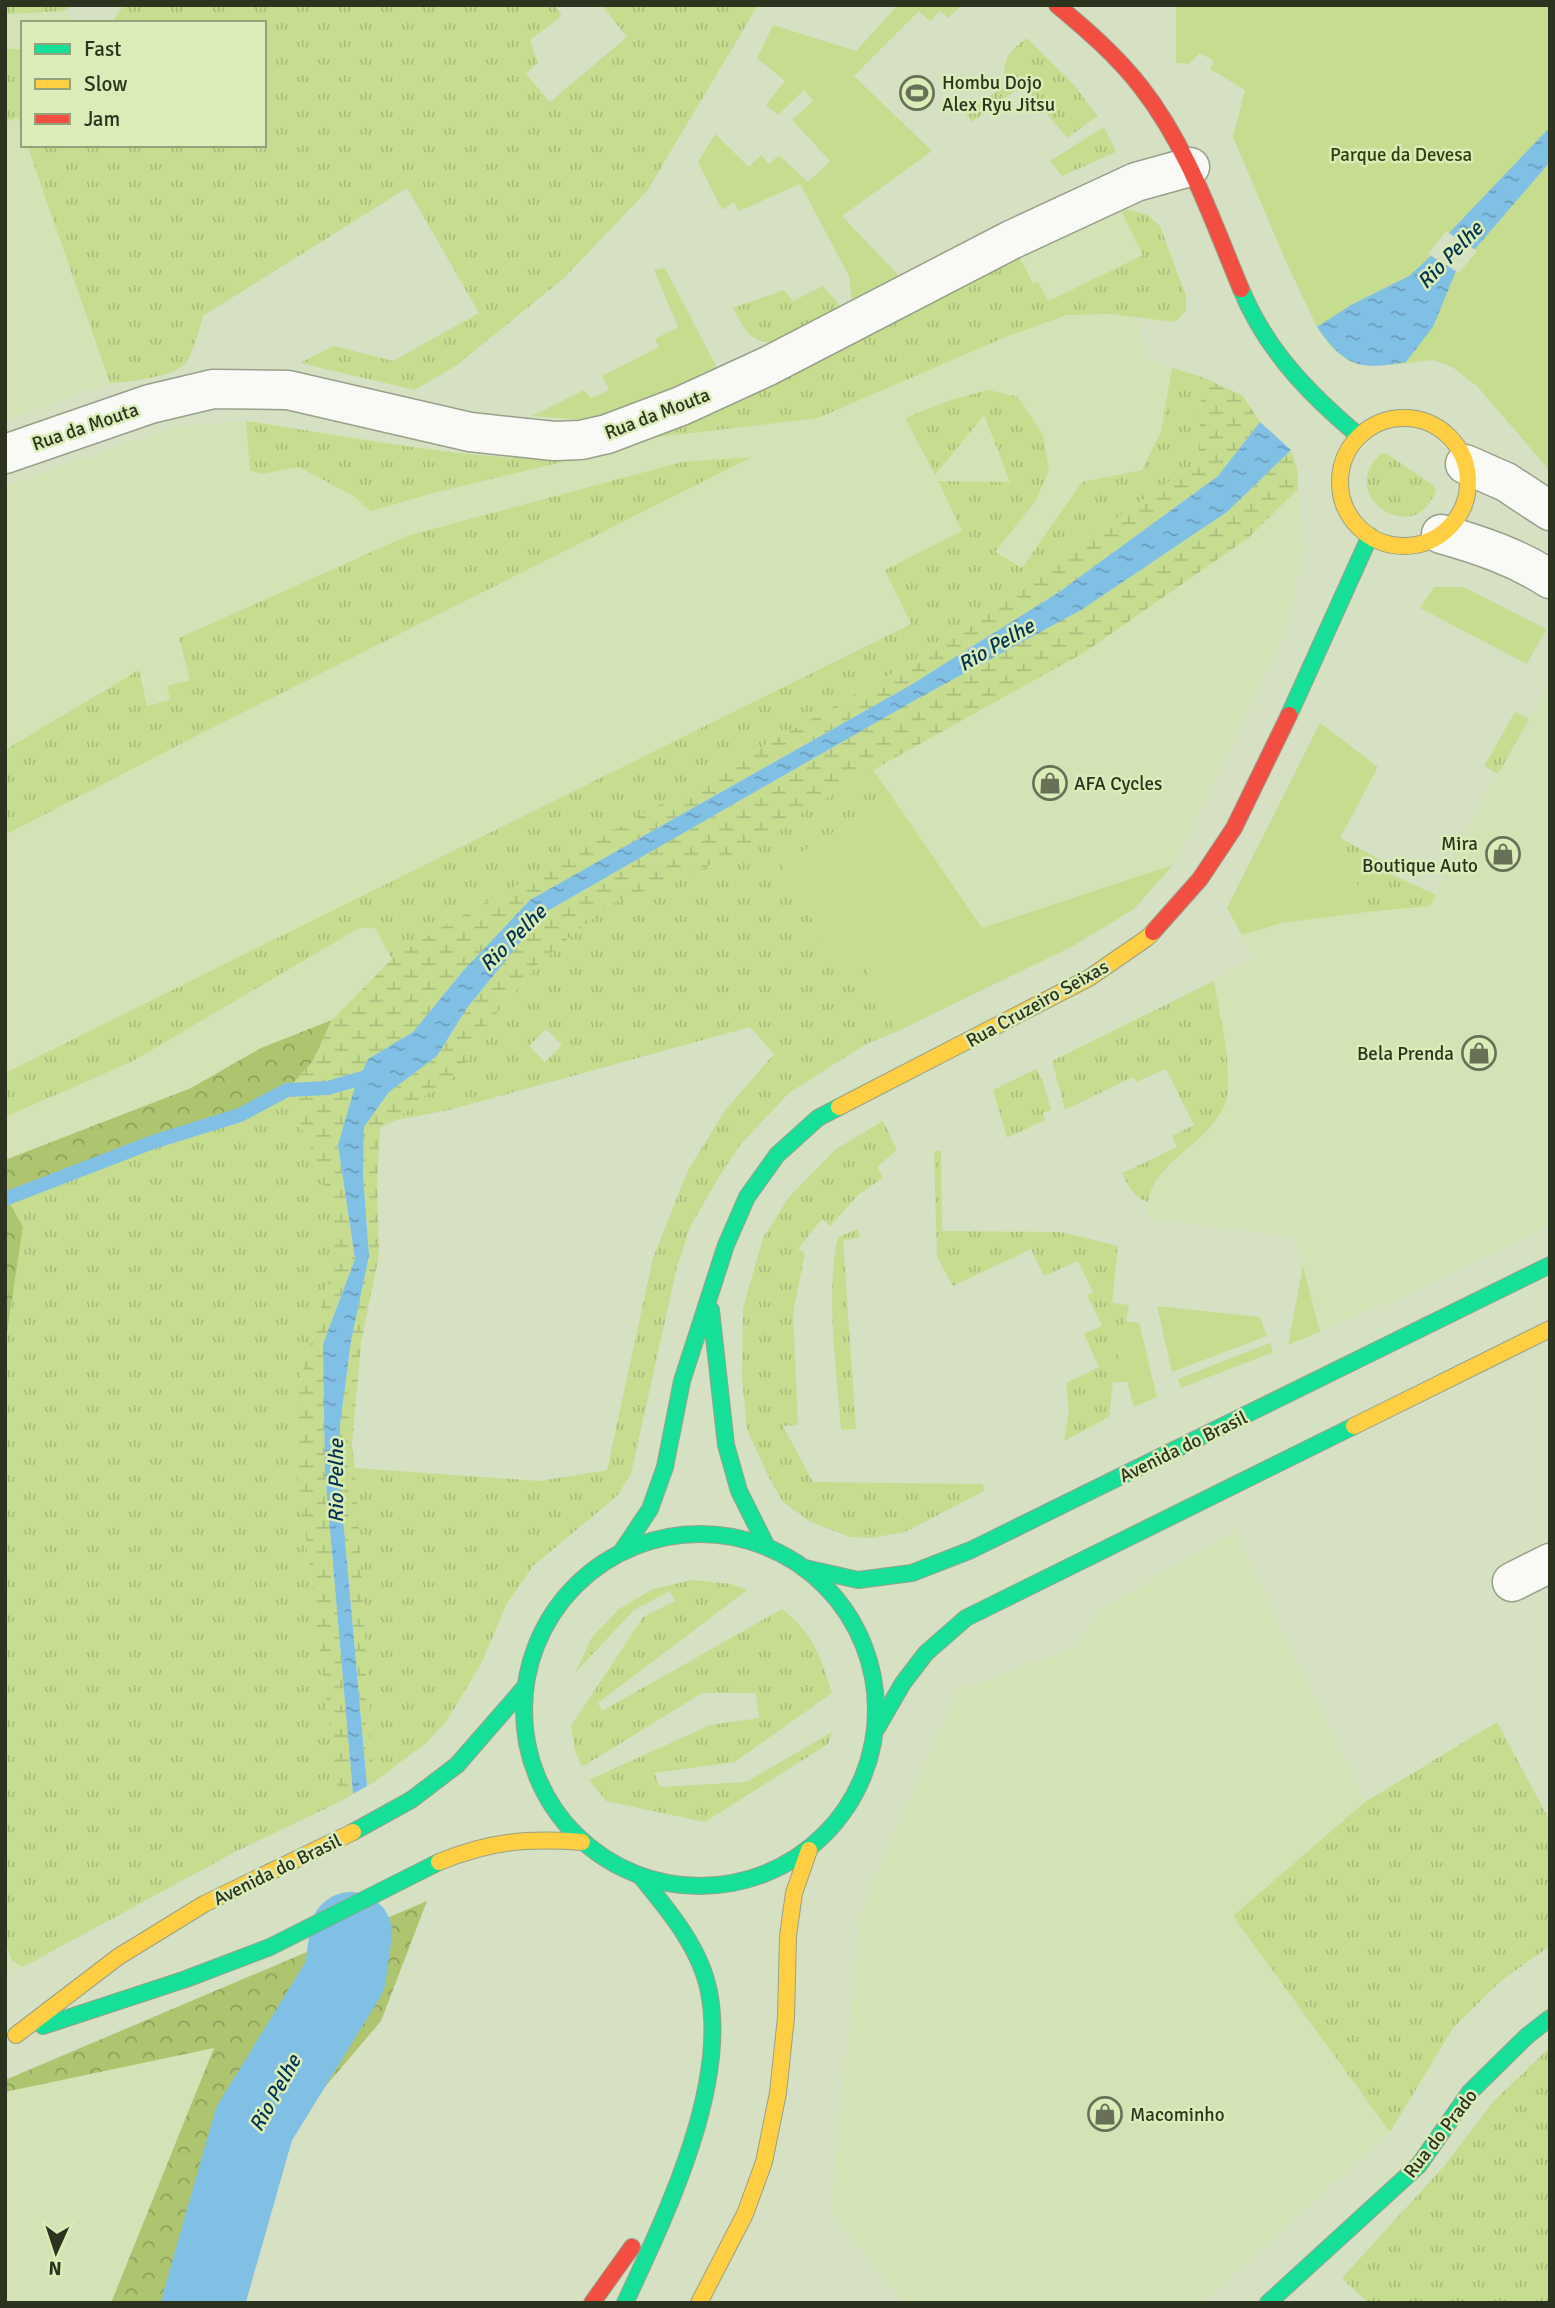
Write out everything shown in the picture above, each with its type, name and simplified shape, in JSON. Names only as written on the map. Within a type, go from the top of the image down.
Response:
[{"type":"main road","points":[[1057,5],[1094,37],[1133,77],[1167,127],[1211,208],[1251,312],[1262,333],[1292,374],[1359,436]]},
{"type":"main road","points":[[1392,419],[1429,423],[1445,433],[1457,446],[1465,464],[1468,481],[1466,499],[1456,518],[1441,534],[1424,542],[1387,544],[1370,536],[1353,521],[1342,500],[1339,477],[1345,454],[1359,436],[1374,425],[1392,419]]},
{"type":"main road","name":"Rua Cruzeiro Seixas","points":[[622,1550],[650,1509],[665,1467],[682,1381],[726,1245],[747,1197],[777,1155],[818,1118],[1089,978],[1147,937],[1200,879],[1234,828],[1370,536]]},
{"type":"main road","name":"Avenida do Brasil","points":[[804,1568],[858,1580],[912,1573],[971,1550],[1550,1265]]},
{"type":"main road","name":"Rua Cruzeiro Seixas","points":[[710,1300],[726,1445],[739,1491],[767,1547]]},
{"type":"main road","name":"Avenida do Brasil","points":[[876,1730],[903,1683],[926,1653],[966,1618],[1550,1329]]},
{"type":"main road","name":"Avenida do Brasil","points":[[694,1534],[732,1536],[767,1547],[804,1568],[832,1592],[854,1622],[869,1657],[877,1693],[876,1730],[865,1775],[842,1816],[809,1850],[771,1872],[729,1884],[685,1887],[642,1878],[582,1842],[554,1810],[534,1772],[523,1731],[524,1688],[540,1632],[575,1585],[622,1550],[658,1539],[694,1534]]},
{"type":"main road","name":"Avenida do Brasil","points":[[11,2037],[118,1957],[204,1903],[364,1827],[411,1800],[457,1765],[524,1688]]},
{"type":"main road","name":"Avenida do Brasil","points":[[11,2037],[222,1966],[272,1946],[444,1859],[503,1842],[542,1839],[582,1842]]},
{"type":"main road","points":[[699,2303],[745,2214],[764,2162],[778,2093],[786,2017],[788,1936],[794,1893],[809,1850]]},
{"type":"main road","points":[[625,2303],[691,2143],[706,2087],[713,2042],[709,1993],[693,1951],[673,1914],[642,1878]]},
{"type":"main road","name":"Rua do Prado","points":[[1268,2303],[1419,2165],[1470,2092],[1527,2036],[1550,2018]]},
{"type":"main road","points":[[592,2303],[672,2192]]},
{"type":"street","name":"Rua da Mouta","points":[[5,454],[150,404],[213,389],[288,390],[470,432],[554,441],[581,440],[607,434],[681,406],[768,366],[1012,240],[1136,183],[1190,167]]},
{"type":"street","points":[[1465,464],[1506,482],[1550,511]]},
{"type":"street","points":[[1441,534],[1488,548],[1550,579]]},
{"type":"street","points":[[1512,1582],[1550,1563]]},
{"type":"shaded area","points":[[5,5],[73,5],[65,11],[75,21],[21,21],[21,116],[18,118],[21,126],[21,147],[28,147],[110,383],[5,421]]},
{"type":"shaded area","points":[[1125,209],[1146,214],[1160,226],[1186,296],[1186,311],[1175,322],[1136,317],[1147,361],[1202,377],[1198,461],[907,665],[392,959],[332,1020],[261,1048],[191,1088],[5,1160],[5,486],[176,426],[246,421],[476,455],[529,460],[575,459],[909,313],[1111,210]]},
{"type":"shaded area","points":[[1298,489],[1303,549],[1293,602],[1281,643],[1173,865],[982,928],[873,770],[1085,652],[1248,538]]},
{"type":"shaded area","points":[[1550,683],[1550,1225],[1416,1290],[1320,1332],[1294,1236],[1146,1218],[1150,1193],[1165,1171],[1218,1120],[1227,1096],[1228,1070],[1214,981],[1255,959],[1242,935],[1281,923],[1330,915],[1430,906],[1488,790]]},
{"type":"shaded area","points":[[1234,1531],[1365,1802],[1233,1916],[1390,2132],[1202,2303],[903,2303],[830,2211],[862,1908],[957,1691],[1078,1646],[1098,1611]]},
{"type":"shaded area","points":[[5,1942],[12,1960],[23,1967],[5,1978]]},
{"type":"shaded area","points":[[214,2048],[111,2303],[5,2303],[5,2092]]},
{"type":"green space","points":[[5,5],[73,5],[64,11],[5,14]]},
{"type":"green space","points":[[124,5],[554,5],[562,16],[530,40],[538,63],[526,74],[550,102],[627,37],[604,8],[607,5],[758,5],[647,191],[563,279],[457,365],[415,390],[300,363],[334,346],[393,361],[479,313],[407,188],[203,316],[190,355],[186,363],[179,368],[150,378],[110,383],[28,147],[266,147],[266,21],[112,21]]},
{"type":"green space","points":[[898,5],[962,5],[948,18],[940,11],[930,21],[919,11],[854,76],[932,151],[842,216],[904,281],[852,306],[849,276],[800,184],[739,211],[734,202],[722,210],[698,162],[715,134],[749,167],[761,155],[769,164],[779,155],[808,182],[830,161],[792,120],[813,101],[804,90],[778,115],[766,105],[785,81],[757,58],[773,25],[856,51]]},
{"type":"green space","name":"Parque da Devesa","points":[[1176,5],[1550,5],[1550,471],[1477,386],[1452,367],[1433,360],[1390,365],[1357,364],[1347,360],[1331,347],[1317,327],[1287,264],[1233,137],[1245,90],[1210,69],[1214,61],[1200,53],[1189,64],[1176,63]]},
{"type":"green space","points":[[1027,38],[1075,86],[1097,116],[1067,138],[1023,85],[972,122],[966,114],[1004,86],[1007,58],[1014,48]]},
{"type":"green space","points":[[5,49],[21,49],[21,126],[18,118],[5,122]]},
{"type":"green space","points":[[1104,127],[1116,152],[1062,176],[1050,161]]},
{"type":"green space","points":[[1125,209],[1146,214],[1160,226],[1186,296],[1186,311],[1175,322],[1111,314],[1067,315],[1010,335],[818,418],[650,438],[1020,258],[1033,284],[1038,281],[1048,301],[1057,297],[1143,255],[1122,212]]},
{"type":"green space","points":[[665,268],[718,370],[606,416],[583,420],[532,416],[584,390],[591,398],[609,390],[602,376],[659,347],[655,339],[678,327],[654,270]]},
{"type":"green space","points":[[823,286],[844,310],[774,342],[759,340],[748,333],[733,308],[784,290],[793,301]]},
{"type":"green space","points":[[1172,368],[1202,377],[1198,461],[907,665],[440,928],[392,959],[375,928],[359,928],[133,1061],[5,1117],[5,1073],[911,624],[885,570],[962,531],[938,481],[1010,482],[984,415],[935,475],[905,418],[951,400],[989,390],[1018,397],[1043,435],[1049,470],[1036,500],[995,552],[1022,568],[1082,482],[1142,470],[1161,432]]},
{"type":"green space","points":[[1202,377],[1242,395],[1260,422],[1218,476],[1059,592],[909,686],[530,900],[463,971],[413,1032],[368,1059],[338,1145],[355,1259],[323,1344],[325,1472],[353,1794],[339,1802],[297,1467],[298,1387],[328,1282],[335,1212],[287,1090],[313,1061],[332,1020],[392,959],[440,928],[907,665],[1198,461]]},
{"type":"green space","points":[[246,421],[451,452],[534,459],[575,459],[437,492],[371,511],[352,495],[299,467],[261,474],[250,470]]},
{"type":"green space","points":[[1291,450],[1297,468],[1298,489],[1248,538],[1085,652],[873,770],[721,861],[610,904],[540,962],[471,1044],[463,1071],[428,1093],[396,1120],[380,1128],[377,1184],[379,1255],[361,1343],[352,1444],[374,1782],[367,1786],[340,1484],[340,1425],[351,1341],[369,1256],[363,1173],[364,1127],[389,1092],[437,1056],[467,1008],[544,913],[917,699],[1081,610],[1227,512]]},
{"type":"green space","points":[[1382,453],[1433,485],[1436,490],[1426,508],[1412,516],[1397,516],[1383,510],[1372,499],[1367,485],[1369,469]]},
{"type":"green space","points":[[752,457],[192,738],[5,835],[5,750],[139,670],[147,706],[170,700],[167,686],[190,680],[179,638],[407,536],[682,462]]},
{"type":"green space","points":[[1434,587],[1464,587],[1546,629],[1527,664],[1420,608]]},
{"type":"green space","points":[[1515,712],[1529,719],[1498,774],[1484,766]]},
{"type":"green space","points":[[1320,723],[1378,767],[1340,838],[1367,912],[1281,923],[1242,935],[1227,908]]},
{"type":"green space","points":[[873,770],[892,797],[781,865],[866,966],[896,1032],[866,1044],[789,1093],[740,1145],[690,1227],[677,1267],[631,1474],[617,1496],[533,1566],[506,1605],[481,1664],[446,1722],[426,1743],[374,1782],[355,1468],[540,1481],[607,1470],[653,1258],[688,1170],[726,1109],[774,1054],[750,1027],[449,1110],[396,1120],[428,1093],[463,1071],[471,1044],[540,962],[610,904],[721,861]],"holes":[[[546,1029],[562,1045],[545,1062],[529,1046]]]},
{"type":"green space","points":[[892,797],[982,928],[1173,865],[1134,909],[1073,946],[896,1032],[866,967],[843,974],[781,865]]},
{"type":"green space","points":[[1340,838],[1396,868],[1393,875],[1436,895],[1430,906],[1367,912]]},
{"type":"green space","points":[[1214,981],[1226,1053],[1227,1095],[1222,1111],[1212,1125],[1163,1172],[1153,1186],[1148,1202],[1135,1194],[1122,1173],[1177,1147],[1172,1136],[1194,1125],[1166,1069],[1136,1082],[1133,1077],[1065,1110],[1052,1061]]},
{"type":"green space","points":[[332,1020],[313,1061],[287,1090],[240,1115],[153,1142],[7,1198],[23,1227],[5,1346],[5,1160],[191,1088],[261,1048]]},
{"type":"green space","points":[[1036,1069],[1043,1082],[1051,1110],[1043,1113],[1045,1120],[1007,1138],[993,1090]]},
{"type":"green space","points":[[287,1090],[335,1212],[328,1282],[298,1387],[297,1467],[339,1802],[235,1852],[23,1967],[12,1960],[5,1942],[5,1346],[23,1227],[7,1198],[153,1142],[240,1115]]},
{"type":"green space","points":[[883,1121],[897,1150],[877,1167],[883,1178],[859,1194],[830,1226],[822,1219],[798,1249],[805,1253],[793,1313],[798,1425],[783,1426],[813,1482],[983,1484],[984,1491],[905,1532],[871,1538],[850,1537],[811,1522],[783,1502],[768,1476],[747,1429],[742,1377],[743,1308],[763,1238],[789,1197],[836,1149]]},
{"type":"green space","points":[[934,1151],[941,1151],[942,1231],[1061,1232],[1118,1246],[1112,1303],[1129,1305],[1113,1382],[1109,1417],[1064,1441],[1069,1412],[1066,1383],[1099,1367],[1084,1334],[1102,1326],[1087,1295],[1093,1292],[1078,1261],[1044,1276],[1031,1249],[953,1286],[937,1257]]},
{"type":"green space","points":[[858,1229],[860,1238],[843,1240],[856,1429],[841,1430],[832,1282],[838,1237]]},
{"type":"green space","points":[[1303,1266],[1320,1332],[1288,1345]]},
{"type":"green space","points":[[1157,1306],[1260,1317],[1267,1336],[1172,1372]]},
{"type":"green space","points":[[1126,1321],[1139,1323],[1157,1397],[1134,1407],[1127,1382],[1113,1382]]},
{"type":"green space","points":[[1270,1343],[1273,1352],[1181,1388],[1178,1379]]},
{"type":"green space","points":[[692,1580],[731,1584],[747,1590],[598,1703],[602,1711],[782,1609],[809,1637],[832,1693],[735,1762],[654,1773],[660,1787],[746,1782],[832,1732],[828,1744],[705,1822],[606,1801],[589,1780],[710,1725],[759,1718],[756,1693],[702,1693],[582,1767],[575,1751],[571,1726],[643,1617],[675,1601],[670,1591],[634,1610],[575,1673],[592,1637],[619,1609],[653,1589]]},
{"type":"green space","points":[[1497,1722],[1550,1821],[1550,1946],[1502,1980],[1453,2028],[1390,2132],[1233,1916],[1365,1802]]},
{"type":"green space","points":[[427,1901],[381,2021],[290,2128],[231,2276],[223,2303],[111,2303],[214,2048],[5,2092],[5,2080]]},
{"type":"green space","points":[[1550,2047],[1550,2303],[1368,2303],[1342,2278],[1445,2165],[1493,2102]]},
{"type":"water","points":[[1550,127],[1550,162],[1456,271],[1433,327],[1406,362],[1364,365],[1345,358],[1336,350],[1317,327],[1351,305],[1409,276],[1431,256],[1449,233]]},
{"type":"water","points":[[1260,422],[1291,450],[1227,512],[1081,610],[917,699],[544,913],[467,1008],[437,1056],[389,1092],[364,1127],[363,1174],[369,1256],[351,1341],[340,1425],[340,1484],[367,1786],[353,1794],[325,1472],[323,1344],[355,1259],[338,1145],[354,1090],[368,1059],[413,1032],[463,971],[530,900],[909,686],[1059,592],[1218,476]]},
{"type":"pier","points":[[1446,231],[1477,251],[1459,273],[1428,254]]},
{"type":"waterway","points":[[5,1199],[153,1142],[240,1115],[287,1090],[328,1088],[376,1074]]},
{"type":"waterway","name":"Rio Pelhe","points":[[203,2303],[254,2124],[345,1976],[351,1933]]},
{"type":"traffic: fast","points":[[1241,289],[1263,332],[1291,370],[1323,404],[1359,436]]},
{"type":"traffic: fast","points":[[1289,715],[1370,536]]},
{"type":"traffic: fast","points":[[622,1551],[650,1509],[665,1467],[682,1381],[726,1245],[747,1197],[777,1155],[818,1118],[839,1107]]},
{"type":"traffic: fast","points":[[805,1568],[858,1580],[912,1573],[971,1550],[1550,1265]]},
{"type":"traffic: fast","points":[[711,1310],[726,1445],[739,1491],[767,1547]]},
{"type":"traffic: fast","points":[[877,1728],[903,1683],[926,1653],[966,1618],[1354,1426]]},
{"type":"traffic: fast","points":[[700,1534],[734,1537],[767,1547],[798,1564],[825,1585],[846,1612],[863,1643],[873,1676],[876,1710],[873,1744],[863,1777],[846,1808],[825,1835],[798,1856],[767,1873],[734,1883],[700,1886],[666,1883],[633,1873],[602,1856],[575,1835],[554,1808],[537,1777],[527,1744],[524,1710],[527,1676],[537,1643],[554,1612],[575,1585],[602,1564],[633,1547],[666,1537],[700,1534]]},
{"type":"traffic: fast","points":[[353,1832],[411,1800],[457,1765],[524,1688]]},
{"type":"traffic: fast","points":[[43,2026],[186,1979],[270,1947],[439,1862]]},
{"type":"traffic: fast","points":[[625,2303],[658,2232],[689,2151],[710,2069],[712,2029],[709,1992],[699,1961],[683,1931],[642,1878]]},
{"type":"traffic: fast","points":[[1268,2303],[1419,2165],[1470,2092],[1527,2036],[1550,2018]]},
{"type":"traffic: slow","points":[[1404,418],[1428,423],[1449,437],[1463,458],[1468,482],[1463,506],[1449,527],[1428,541],[1404,546],[1380,541],[1359,527],[1345,506],[1340,482],[1345,458],[1359,437],[1380,423],[1404,418]]},
{"type":"traffic: slow","points":[[839,1107],[1089,978],[1153,932]]},
{"type":"traffic: slow","points":[[1354,1426],[1550,1329]]},
{"type":"traffic: slow","points":[[16,2035],[118,1957],[204,1904],[353,1832]]},
{"type":"traffic: slow","points":[[439,1862],[492,1845],[543,1840],[582,1842]]},
{"type":"traffic: slow","points":[[699,2303],[745,2214],[764,2162],[778,2093],[786,2017],[788,1936],[794,1893],[809,1850]]},
{"type":"traffic: jam","points":[[1057,5],[1122,65],[1158,110],[1186,159],[1241,289]]},
{"type":"traffic: jam","points":[[1153,932],[1200,879],[1234,828],[1289,715]]},
{"type":"traffic: jam","points":[[592,2303],[632,2247]]},
{"type":"place","name":"Hombu Dojo Alex Ryu Jitsu","points":[[917,93]]},
{"type":"place","name":"AFA Cycles","points":[[1050,783]]},
{"type":"place","name":"Mira Boutique Auto","points":[[1503,854]]},
{"type":"place","name":"Bela Prenda","points":[[1479,1053]]},
{"type":"place","name":"Macominho","points":[[1105,2114]]}]
